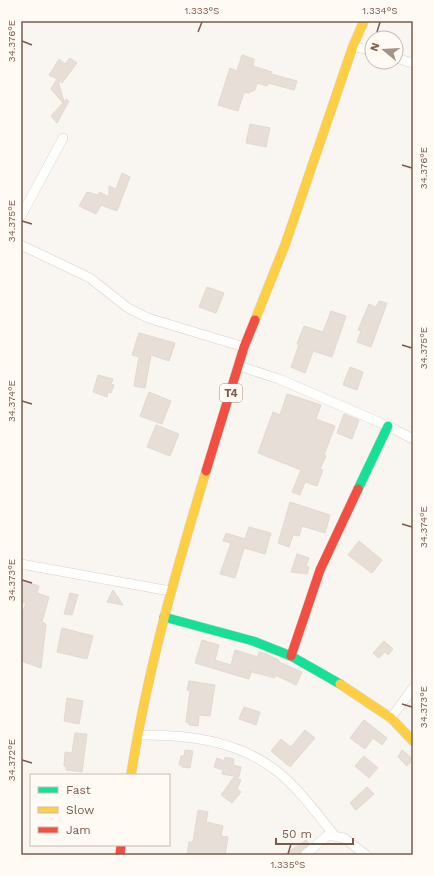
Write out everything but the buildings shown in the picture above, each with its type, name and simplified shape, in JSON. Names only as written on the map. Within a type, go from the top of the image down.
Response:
[{"type":"main road","name":"T4","points":[[131,774],[137,735],[170,591],[244,347],[285,245],[353,46],[364,21]]},
{"type":"main road","points":[[291,656],[320,570],[388,426]]},
{"type":"main road","points":[[164,617],[253,641],[291,656],[323,674],[391,718],[413,741]]},
{"type":"street","points":[[353,46],[364,49]]},
{"type":"street","points":[[21,216],[63,138]]},
{"type":"street","points":[[21,245],[90,278],[128,308],[148,318],[244,347]]},
{"type":"street","points":[[239,366],[279,379],[388,426],[413,439]]},
{"type":"street","points":[[21,564],[170,591]]},
{"type":"street","points":[[391,718],[413,688]]},
{"type":"street","points":[[137,735],[170,734],[206,739],[239,750],[260,760],[278,772],[299,792],[335,836]]},
{"type":"street","points":[[305,855],[321,839],[328,835],[344,838],[366,855]]},
{"type":"traffic: fast","points":[[358,489],[388,426]]},
{"type":"traffic: fast","points":[[164,617],[253,641],[291,656],[340,684]]},
{"type":"traffic: slow","points":[[255,320],[285,245],[353,46],[364,21]]},
{"type":"traffic: slow","points":[[131,774],[145,698],[163,622],[206,471]]},
{"type":"traffic: slow","points":[[340,684],[391,718],[413,741]]},
{"type":"traffic: jam","points":[[206,471],[244,347],[255,320]]},
{"type":"traffic: jam","points":[[291,656],[320,570],[358,489]]},
{"type":"traffic: jam","points":[[120,855],[121,846]]}]
